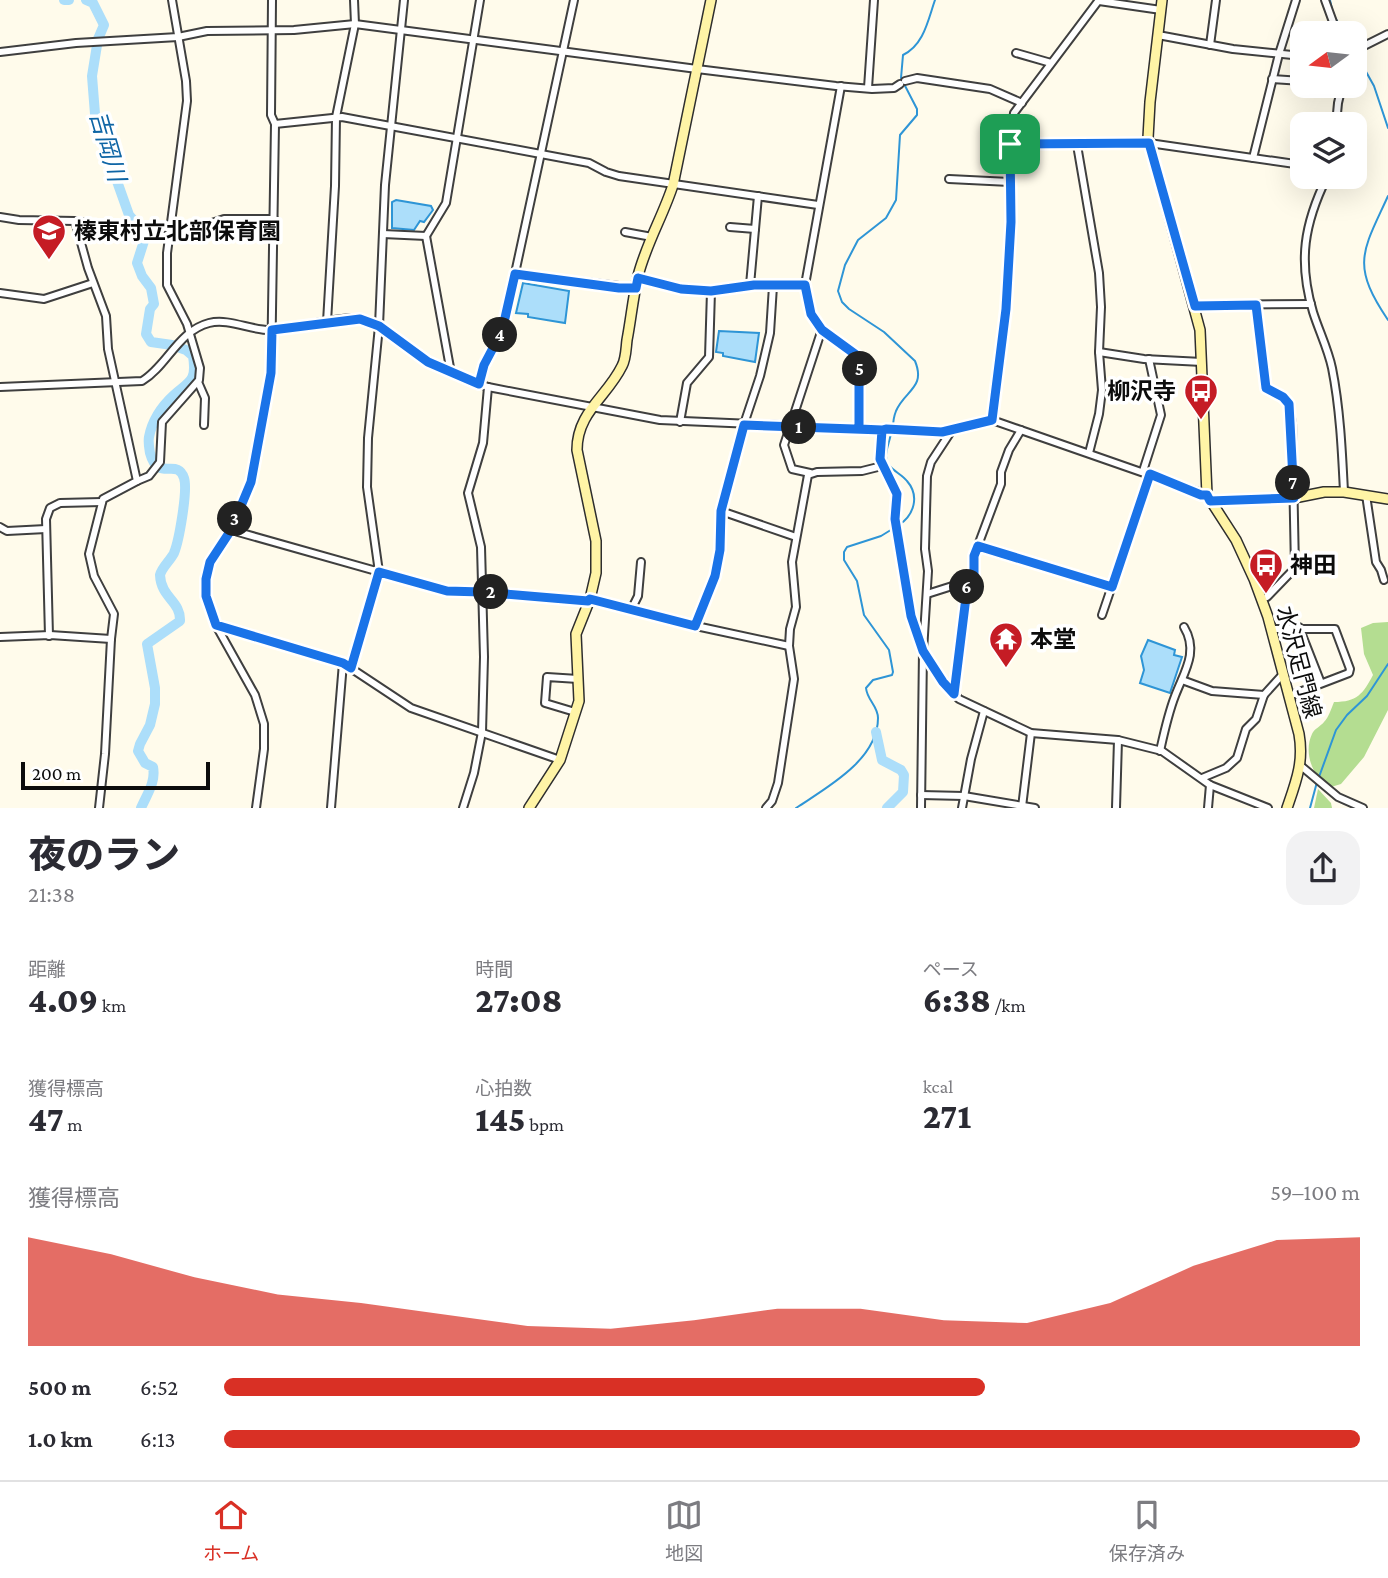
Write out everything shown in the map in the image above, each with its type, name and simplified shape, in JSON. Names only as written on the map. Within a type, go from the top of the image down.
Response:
[{"type":"street","points":[[172,0],[187,81],[187,101],[169,237],[167,285],[187,324],[200,368],[198,382],[205,398],[204,425]]},
{"type":"street","points":[[256,808],[264,749],[264,724],[255,695],[216,625],[206,596],[206,579],[210,562],[231,530],[251,482],[271,373],[275,124],[271,115],[272,0]]},
{"type":"street","points":[[327,322],[336,117],[355,24],[354,0]]},
{"type":"street","points":[[351,668],[379,572],[367,487],[368,438],[379,326],[391,126],[404,0]]},
{"type":"street","points":[[451,373],[426,236],[446,203],[480,0]]},
{"type":"street","points":[[479,384],[484,365],[502,331],[574,0]]},
{"type":"street","points":[[528,808],[560,760],[580,692],[576,634],[589,600],[598,555],[577,450],[580,429],[591,406],[604,393],[623,365],[637,283],[673,185],[711,0]]},
{"type":"street","points":[[868,88],[874,0]]},
{"type":"street","points":[[992,420],[1006,309],[1011,222],[1010,144],[1014,113],[1099,0],[1162,5],[1150,102],[1149,143],[1200,330],[1208,498]]},
{"type":"street","points":[[1210,45],[1216,0]]},
{"type":"street","points":[[1253,158],[1272,79],[1296,0]]},
{"type":"street","points":[[1325,0],[1333,21]]},
{"type":"street","points":[[0,51],[178,37],[206,31],[355,24],[841,86],[894,88],[917,78],[990,89],[1022,103]]},
{"type":"street","points":[[1367,44],[1388,34]]},
{"type":"street","points":[[1158,35],[1210,45],[1290,55]]},
{"type":"street","points":[[1016,53],[1051,63]]},
{"type":"street","points":[[1272,79],[1290,80]]},
{"type":"street","points":[[841,86],[805,285],[811,314],[822,330],[859,357],[859,429]]},
{"type":"street","points":[[275,124],[336,117],[589,163],[606,173],[619,176],[818,205]]},
{"type":"street","points":[[1010,144],[1149,143],[1290,163]]},
{"type":"street","points":[[1077,145],[1099,273],[1101,307],[1099,352],[1102,390],[1100,414],[1089,453]]},
{"type":"street","points":[[949,179],[1010,182]]},
{"type":"street","points":[[1321,189],[1308,222],[1305,269],[1311,304],[1333,371],[1344,492]]},
{"type":"street","points":[[750,285],[758,196]]},
{"type":"street","points":[[0,217],[75,221],[169,237],[224,219],[274,219]]},
{"type":"street","points":[[75,221],[93,283],[106,316],[114,382],[137,481]]},
{"type":"street","points":[[730,227],[755,229]]},
{"type":"street","points":[[625,232],[652,237]]},
{"type":"street","points":[[383,234],[426,236]]},
{"type":"street","points":[[515,274],[711,291],[750,285],[805,285]]},
{"type":"street","points":[[0,293],[44,299],[93,283]]},
{"type":"street","points":[[695,626],[715,576],[720,550],[721,511],[770,333],[773,286]]},
{"type":"street","points":[[680,422],[687,383],[709,357],[711,291]]},
{"type":"street","points":[[1195,306],[1311,304]]},
{"type":"street","points":[[1256,305],[1266,388],[1283,397],[1289,404],[1294,498],[1295,568],[1267,597]]},
{"type":"street","points":[[0,387],[142,381],[154,374],[179,341],[208,323],[272,330],[360,319],[379,326],[428,362],[479,384],[660,421],[942,432],[992,420],[1147,473],[1208,498],[1294,498],[1324,492],[1344,492],[1388,499]]},
{"type":"street","points":[[822,330],[788,426],[784,445],[792,469],[812,474],[862,471],[882,466]]},
{"type":"street","points":[[1099,352],[1149,359],[1202,362]]},
{"type":"street","points":[[1102,615],[1147,473],[1161,415],[1149,359]]},
{"type":"street","points":[[99,808],[114,614],[94,576],[89,554],[102,502],[111,493],[149,476],[160,462],[162,422],[198,382]]},
{"type":"street","points":[[463,808],[474,773],[482,732],[484,657],[481,547],[468,493],[483,443],[488,387]]},
{"type":"street","points":[[884,430],[880,459],[897,494],[897,531],[911,616],[923,651],[943,682],[959,699],[1031,733],[1118,740],[1160,751],[1210,785],[1268,808]]},
{"type":"street","points":[[921,808],[923,651],[928,571],[925,549],[927,476],[931,462],[952,430]]},
{"type":"street","points":[[927,594],[974,579],[974,556],[1002,484],[1001,472],[1009,450],[1021,430]]},
{"type":"street","points":[[766,808],[772,801],[778,783],[794,679],[789,646],[796,607],[792,562],[808,475],[812,474]]},
{"type":"street","points":[[1366,495],[1376,562],[1384,580]]},
{"type":"street","name":"水沢足門線","points":[[1208,498],[1247,562],[1271,629],[1289,696],[1302,750],[1301,766],[1287,808]]},
{"type":"street","points":[[49,636],[46,519],[50,508],[60,503],[102,502]]},
{"type":"street","points":[[721,511],[796,537]]},
{"type":"street","points":[[0,527],[7,531],[46,529]]},
{"type":"street","points":[[231,530],[447,591],[589,600],[789,646]]},
{"type":"street","points":[[978,546],[1112,587]]},
{"type":"street","points":[[631,610],[638,596],[641,562]]},
{"type":"street","points":[[954,694],[968,581]]},
{"type":"street","points":[[216,625],[343,663],[411,708],[560,760]]},
{"type":"street","points":[[1298,627],[1321,683]]},
{"type":"street","points":[[1160,751],[1174,698],[1188,666],[1191,638],[1184,628]]},
{"type":"street","points":[[1271,629],[1335,629],[1350,668],[1349,673],[1289,696]]},
{"type":"street","points":[[0,637],[111,639]]},
{"type":"street","points":[[331,808],[343,663]]},
{"type":"street","points":[[1202,778],[1226,768],[1237,758],[1246,729],[1256,719],[1264,695],[1283,674]]},
{"type":"street","points":[[575,712],[545,703],[547,677],[578,679]]},
{"type":"street","points":[[1182,680],[1212,691],[1264,695]]},
{"type":"street","points":[[962,808],[984,711]]},
{"type":"street","points":[[1022,807],[1031,733]]},
{"type":"street","points":[[1116,808],[1118,740]]},
{"type":"street","points":[[1301,766],[1338,797],[1363,808]]},
{"type":"street","points":[[1208,808],[1210,785]]},
{"type":"street","points":[[921,795],[964,796],[1035,808]]},
{"type":"green space","points":[[1388,622],[1388,710],[1364,757],[1341,784],[1331,787],[1319,778],[1311,765],[1309,741],[1314,731],[1326,720],[1334,702],[1358,696],[1373,675],[1364,654],[1361,628],[1373,623]]},
{"type":"green space","points":[[1318,789],[1331,803],[1332,808],[1314,808]]},
{"type":"water","points":[[396,200],[431,206],[433,210],[414,230],[392,228],[392,202]]},
{"type":"water","points":[[523,283],[569,291],[565,323],[516,313]]},
{"type":"water","points":[[719,331],[759,333],[755,362],[723,356],[723,353],[716,352]]},
{"type":"water","points":[[1148,640],[1175,650],[1174,655],[1182,657],[1170,693],[1140,683],[1144,670],[1141,656]]},
{"type":"waterway","name":"吉岡川","points":[[64,0],[69,0]]},
{"type":"waterway","name":"吉岡川","points":[[86,0],[93,3],[104,25],[98,39],[92,76],[95,114],[129,215],[141,229],[144,241],[137,263],[151,288],[154,304],[150,309],[146,334],[151,342],[186,350],[193,356],[194,364],[191,380],[162,409],[152,425],[149,439],[153,462],[162,469],[177,469],[181,472],[185,493],[176,547],[160,575],[161,583],[177,609],[180,621],[147,644],[155,688],[155,704],[150,725],[138,751],[145,763],[153,767],[154,772],[141,808]]},
{"type":"waterway","points":[[893,428],[896,411],[918,377],[915,361],[884,332],[849,309],[842,302],[838,291],[845,265],[858,240],[886,218],[896,200],[900,135],[917,115],[917,109],[901,78],[903,55],[921,38],[935,0]]},
{"type":"waterway","points":[[1330,0],[1337,21]]},
{"type":"waterway","points":[[1367,73],[1388,128]]},
{"type":"waterway","points":[[1388,196],[1372,231],[1364,258],[1368,285],[1388,320]]},
{"type":"waterway","points":[[891,433],[887,460],[907,481],[914,499],[912,511],[899,525]]},
{"type":"waterway","points":[[796,808],[835,782],[860,760],[876,733],[878,714],[866,688],[873,680],[892,675],[893,672],[889,650],[864,615],[857,581],[844,560],[844,552],[847,547],[881,536],[894,528]]},
{"type":"waterway","points":[[1319,777],[1336,730],[1367,696],[1388,664]]},
{"type":"waterway","points":[[876,732],[882,760],[901,770],[904,775],[903,792],[887,808]]},
{"type":"waterway","points":[[1310,808],[1317,782]]},
{"type":"place","name":"榛東村立北部保育園","points":[[49,261]]},
{"type":"place","name":"柳沢寺","points":[[1201,421]]},
{"type":"place","name":"神田","points":[[1266,595]]},
{"type":"place","name":"本堂","points":[[1006,669]]},
{"type":"route","points":[[1010,144],[1011,222],[1006,309],[992,420],[942,432],[886,429],[882,430],[744,425],[721,511],[720,550],[715,576],[695,626],[590,599],[588,601],[447,591],[379,572],[351,668],[343,663],[216,625],[206,596],[206,579],[210,562],[231,530],[251,482],[271,373],[272,330],[360,319],[379,326],[428,362],[479,384],[490,351],[502,331],[515,274],[619,288],[636,288],[638,278],[681,289],[711,291],[754,285],[805,285],[811,314],[822,330],[857,354],[861,361],[857,399],[859,429],[882,430],[880,459],[897,494],[895,519],[911,616],[923,651],[954,694],[968,581],[974,579],[974,556],[978,546],[1112,587],[1150,474],[1207,495],[1210,501],[1294,498],[1289,404],[1283,397],[1266,388],[1256,305],[1195,306],[1149,143],[1010,144]]}]
